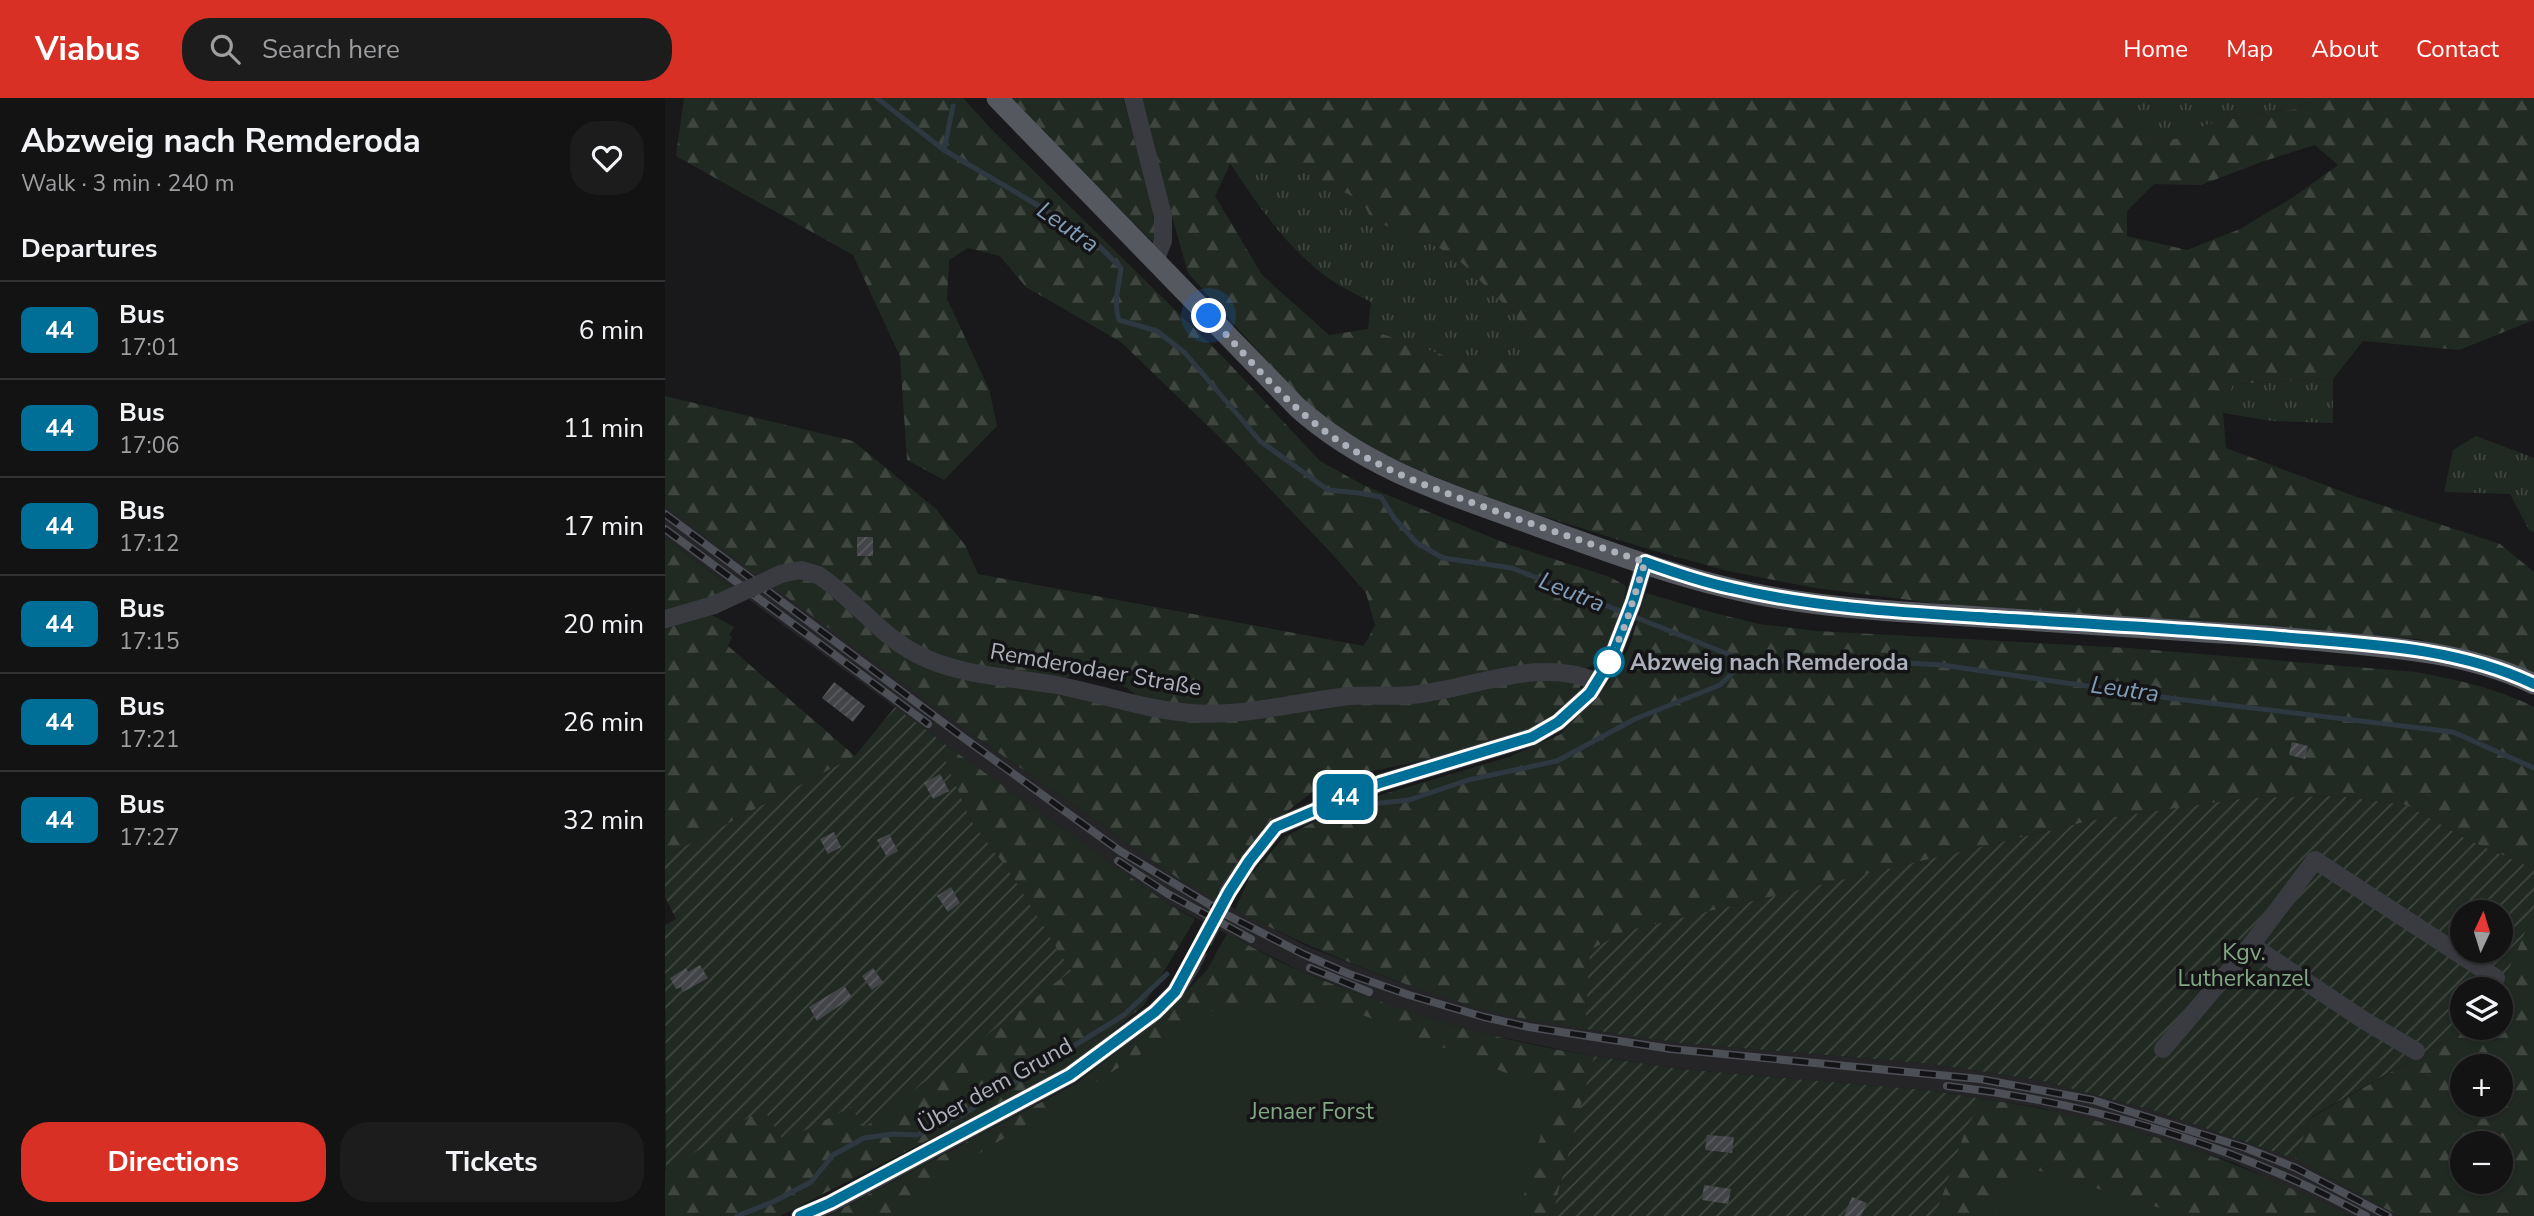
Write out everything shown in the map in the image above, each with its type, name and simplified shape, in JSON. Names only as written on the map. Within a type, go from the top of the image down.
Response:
[{"type":"main road","points":[[997,98],[1298,408],[1325,432],[1397,473],[1449,494],[1729,588],[1830,605],[1904,612],[2248,635],[2418,650],[2474,662],[2534,684]]},
{"type":"street","points":[[1133,98],[1163,216],[1163,241],[1155,261]]},
{"type":"street","points":[[1229,892],[1276,827],[1380,783],[1532,737],[1566,716],[1590,693],[1618,644],[1645,562]]},
{"type":"street","name":"Remderodaer Straße","points":[[665,619],[714,605],[781,575],[801,570],[818,575],[846,596],[899,644],[933,661],[972,671],[1057,685],[1174,712],[1236,713],[1343,697],[1412,695],[1524,674],[1575,674],[1597,682]]},
{"type":"street","points":[[2163,1049],[2251,945],[2315,860],[2494,977]]},
{"type":"street","points":[[2251,945],[2365,1021],[2416,1051]]},
{"type":"street","name":"Über dem Grund","points":[[800,1216],[842,1197],[1070,1075],[1155,1012],[1175,992],[1191,966]]},
{"type":"shaded area","points":[[665,506],[962,727],[1182,881],[1306,946],[1396,981],[1492,1011],[1585,1029],[1681,1043],[1933,1064],[2043,1081],[2155,1111],[2295,1159],[2399,1216],[2349,1216],[2235,1163],[2148,1135],[2037,1107],[1926,1090],[1679,1069],[1577,1053],[1486,1034],[1388,1006],[1296,969],[1168,904],[949,747],[665,538]]},
{"type":"green space","points":[[684,98],[963,98],[994,132],[1222,356],[1320,461],[1363,485],[1510,545],[1610,577],[1626,586],[1622,612],[1602,659],[1584,670],[1492,676],[1236,710],[1145,702],[1127,688],[1108,679],[1089,675],[1070,676],[1058,682],[994,672],[917,651],[832,578],[759,577],[665,506],[665,396],[853,441],[936,509],[965,545],[978,574],[1364,646],[1375,625],[1366,593],[1238,455],[1121,342],[1026,287],[1000,256],[968,248],[949,260],[947,299],[989,389],[997,426],[944,480],[907,460],[900,356],[853,255],[676,156]]},
{"type":"green space","points":[[1007,98],[1123,98],[1152,206],[1156,240],[1152,241]]},
{"type":"green space","points":[[1139,98],[2121,98],[2118,104],[2138,137],[2155,142],[2180,138],[2206,125],[2257,113],[2298,109],[2317,98],[2534,98],[2534,320],[2459,350],[2363,341],[2333,379],[2233,384],[2223,413],[2226,448],[2357,497],[2500,544],[2534,572],[2534,677],[2465,652],[2418,639],[1933,603],[1815,588],[1728,571],[1648,549],[1504,504],[1394,460],[1348,433],[1303,401],[1188,273]],"holes":[[[2315,145],[2338,165],[2295,196],[2240,229],[2187,250],[2127,236],[2127,211],[2154,184],[2201,185]],[[1230,164],[1291,166],[1362,201],[1372,220],[1438,247],[1463,264],[1514,314],[1544,358],[1469,364],[1368,329],[1329,335],[1262,275],[1215,196]]]},
{"type":"green space","points":[[2121,98],[2317,98],[2298,109],[2257,113],[2206,125],[2180,138],[2155,142],[2138,138],[2117,103]]},
{"type":"green space","points":[[1230,163],[1291,166],[1362,201],[1372,220],[1438,247],[1463,264],[1514,314],[1545,359],[1469,364],[1368,329],[1371,302],[1329,279],[1310,264],[1261,208]]},
{"type":"green space","points":[[2333,379],[2333,423],[2272,421],[2223,413],[2233,384]]},
{"type":"green space","points":[[2476,436],[2534,458],[2534,532],[2529,530],[2510,494],[2444,492],[2453,450]]},
{"type":"green space","points":[[665,538],[734,589],[665,614]]},
{"type":"green space","points":[[810,577],[897,647],[1158,711],[1524,677],[1580,683],[1580,691],[1537,727],[1471,750],[1368,772],[1316,789],[1280,817],[1254,847],[1218,901],[1182,881],[962,727],[772,586]]},
{"type":"green space","points":[[1646,593],[1759,624],[1817,631],[2128,648],[2416,672],[2491,690],[2534,707],[2534,869],[2468,840],[2406,805],[2337,796],[2247,798],[2094,820],[1626,931],[1590,950],[1585,1029],[1501,1014],[1423,990],[1328,954],[1235,910],[1250,876],[1284,837],[1384,794],[1509,757],[1561,734],[1605,688],[1629,648]]},
{"type":"green space","points":[[708,613],[734,627],[729,635],[732,637],[728,646],[855,756],[665,857],[665,625]]},
{"type":"green space","points":[[895,707],[949,747],[942,753],[971,821],[1009,871],[1071,971],[864,1128],[851,1107],[784,1141],[763,1108],[666,1171],[665,925],[676,919],[665,897],[665,857],[855,756]]},
{"type":"green space","points":[[949,747],[1168,904],[1195,919],[1144,1005],[1069,1068],[780,1216],[665,1216],[665,1170],[763,1108],[852,1107],[864,1127],[1070,971],[1009,871],[971,821],[942,753]]},
{"type":"green space","name":"Kgv. Lutherkanzel","points":[[2337,796],[2406,805],[2468,840],[2534,869],[2534,912],[2513,960],[2513,900],[2450,900],[2450,963],[2511,963],[2505,977],[2450,977],[2450,1038],[2311,1117],[2295,1159],[2155,1111],[2043,1081],[1933,1064],[1681,1043],[1585,1029],[1590,950],[1626,931],[2094,820],[2247,798]]},
{"type":"green space","points":[[2534,912],[2534,1216],[2399,1216],[2295,1159],[2311,1118],[2450,1038],[2513,1040],[2513,977],[2505,977]]},
{"type":"green space","name":"Jenaer Forst","points":[[1227,934],[1298,970],[1407,1011],[1518,1041],[1594,1056],[1552,1216],[828,1216],[1077,1083],[1162,1017],[1207,970]]},
{"type":"green space","name":"Jenaer Forst","points":[[1338,1005],[1553,1092],[1518,1216],[887,1216],[983,1151],[1211,1011]]},
{"type":"green space","points":[[1594,1056],[1679,1069],[1926,1090],[1984,1099],[1966,1128],[1935,1216],[1552,1216]]},
{"type":"green space","points":[[1984,1099],[2062,1113],[2176,1144],[2250,1171],[2349,1216],[1935,1216],[1966,1128]]},
{"type":"green space","points":[[2021,1165],[2186,1216],[1994,1216]]},
{"type":"building","points":[[857,537],[873,537],[873,556],[857,556]]},
{"type":"building","points":[[834,682],[865,706],[853,722],[822,698]]},
{"type":"building","points":[[2292,742],[2308,746],[2305,759],[2289,755]]},
{"type":"building","points":[[940,774],[949,791],[933,799],[924,783]]},
{"type":"building","points":[[834,832],[841,847],[828,854],[820,839]]},
{"type":"building","points":[[889,834],[898,851],[887,857],[877,840]]},
{"type":"building","points":[[951,887],[960,903],[948,912],[937,896]]},
{"type":"building","points":[[700,965],[708,978],[683,992],[681,987],[676,989],[670,978],[686,968],[688,972]]},
{"type":"building","points":[[873,968],[883,982],[872,990],[862,976]]},
{"type":"building","points":[[845,987],[852,997],[817,1021],[809,1007]]},
{"type":"building","points":[[1707,1135],[1734,1137],[1732,1153],[1705,1150]]},
{"type":"building","points":[[1704,1185],[1731,1189],[1728,1204],[1702,1200]]},
{"type":"building","points":[[1852,1197],[1867,1203],[1861,1216],[1844,1216]]},
{"type":"waterway","name":"Leutra","points":[[877,98],[944,150],[1088,235],[1121,268],[1116,301],[1119,320],[1157,331],[1185,353],[1260,441],[1328,490],[1381,497],[1394,518],[1417,543],[1443,558],[1512,568],[1745,661],[1872,661],[1942,665],[2176,699],[2453,732],[2534,768]]},
{"type":"waterway","points":[[944,150],[953,106]]},
{"type":"waterway","points":[[1342,807],[1409,800],[1468,780],[1557,761],[1635,719],[1720,685],[1745,661]]},
{"type":"waterway","points":[[737,1216],[773,1202],[811,1182],[833,1155],[864,1138],[893,1134],[917,1135],[960,1116],[1124,1015],[1167,974]]},
{"type":"tunnel","points":[[1191,966],[1228,892]]},
{"type":"railway","points":[[665,514],[957,733],[1120,851],[1227,915],[1349,974],[1409,995],[1529,1027],[1671,1049],[1980,1079],[2093,1100],[2246,1148],[2296,1168],[2388,1216]]},
{"type":"railway","points":[[665,529],[928,724]]},
{"type":"railway","points":[[1118,861],[1168,894],[1251,939]]},
{"type":"railway","points":[[1310,968],[1369,992]]},
{"type":"railway","points":[[1947,1086],[2055,1103],[2163,1131],[2268,1169],[2366,1216]]},
{"type":"bus line","name":"44","points":[[800,1216],[830,1203],[1070,1075],[1155,1012],[1175,992],[1229,892],[1276,827],[1380,783],[1532,737],[1558,722],[1590,693],[1611,659],[1645,562],[1729,588],[1830,605],[2418,650],[2474,662],[2534,684]]},
{"type":"place","name":"Abzweig nach Remderoda","points":[[1609,662]]},
{"type":"route","points":[[1209,316],[1298,408],[1325,432],[1360,454],[1397,473],[1449,494],[1645,562],[1626,623],[1609,662]]}]
